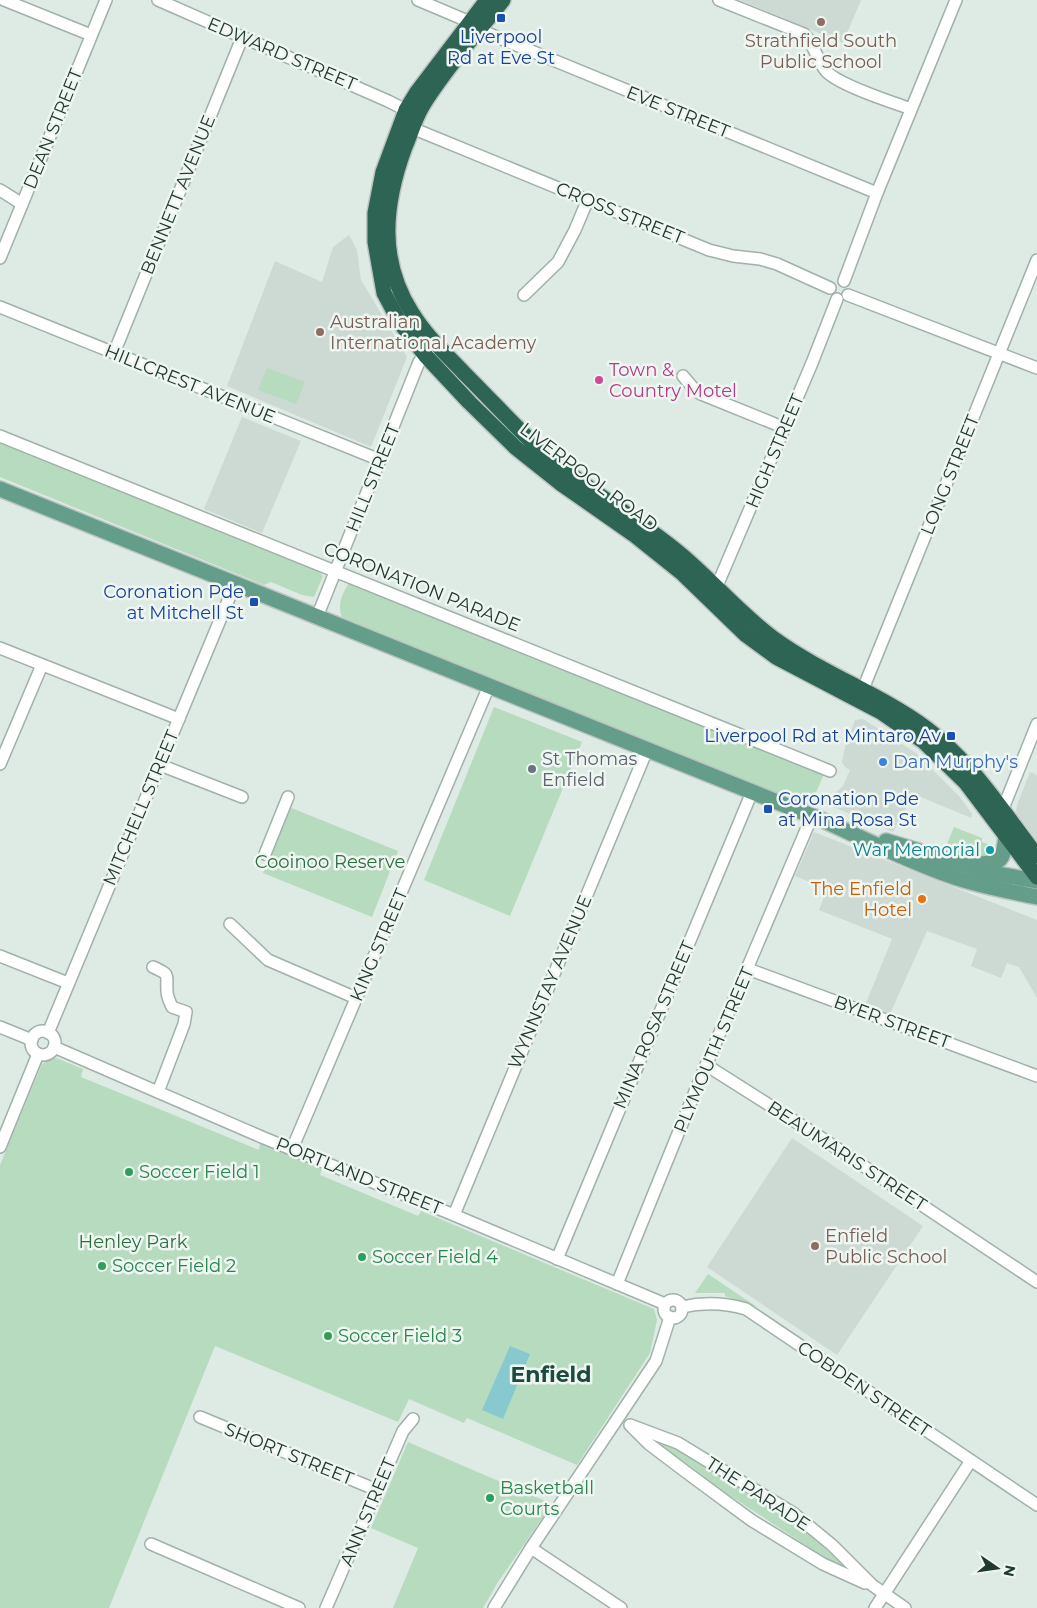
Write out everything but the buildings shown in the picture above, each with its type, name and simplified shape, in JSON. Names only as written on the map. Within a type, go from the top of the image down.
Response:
[{"type":"highway","name":"LIVERPOOL ROAD","points":[[487,0],[475,26],[424,105],[412,128],[390,196],[387,219],[388,242],[396,282],[413,316],[435,343],[548,458],[680,553],[760,628],[786,647],[895,708],[935,735],[969,769],[1037,856]]},
{"type":"highway","name":"LIVERPOOL ROAD","points":[[503,0],[475,26],[428,76],[406,110],[393,140],[383,172],[375,213],[375,242],[387,300],[400,323],[425,355],[468,402],[516,448],[633,534],[683,574],[746,635],[776,656],[881,712],[923,741],[966,784],[1037,876]]},
{"type":"main road","points":[[0,488],[812,816],[904,858],[952,876],[994,888],[1037,897]]},
{"type":"main road","points":[[830,824],[991,873],[1037,881]]},
{"type":"main road","points":[[962,864],[992,864],[999,861],[1003,854],[1006,836]]},
{"type":"street","points":[[4,0],[91,35]]},
{"type":"street","name":"DEAN STREET","points":[[0,258],[106,0]]},
{"type":"street","name":"EDWARD STREET","points":[[158,0],[388,100],[406,110]]},
{"type":"street","name":"EVE STREET","points":[[418,0],[458,16],[475,26],[877,193]]},
{"type":"street","points":[[719,0],[804,34],[825,69],[838,81],[911,110]]},
{"type":"street","points":[[844,281],[877,193],[956,0]]},
{"type":"street","name":"BENNETT AVENUE","points":[[114,353],[242,38]]},
{"type":"street","name":"CROSS STREET","points":[[412,128],[709,250],[733,256],[760,259],[776,264],[830,288]]},
{"type":"street","points":[[0,190],[22,204]]},
{"type":"street","points":[[524,295],[558,262],[588,200]]},
{"type":"street","name":"LONG STREET","points":[[863,690],[1037,260]]},
{"type":"street","points":[[836,280],[844,281],[849,286],[848,295],[843,299],[836,299],[831,294],[830,288],[836,280]]},
{"type":"street","points":[[848,295],[1037,368]]},
{"type":"street","name":"HIGH STREET","points":[[710,601],[785,428],[836,299]]},
{"type":"street","name":"HILLCREST AVENUE","points":[[0,307],[380,460]]},
{"type":"street","name":"HILL STREET","points":[[317,617],[420,362],[435,343]]},
{"type":"street","points":[[683,376],[701,394],[785,428]]},
{"type":"street","name":"CORONATION PARADE","points":[[0,436],[830,771]]},
{"type":"street","name":"MITCHELL STREET","points":[[48,1033],[235,584]]},
{"type":"street","points":[[0,648],[179,719]]},
{"type":"street","points":[[0,764],[42,665]]},
{"type":"street","name":"KING STREET","points":[[292,1149],[489,686]]},
{"type":"street","points":[[1002,811],[1037,724]]},
{"type":"street","name":"WYNNSTAY AVENUE","points":[[454,1215],[647,750]]},
{"type":"street","points":[[160,764],[242,797]]},
{"type":"street","name":"MINA ROSA STREET","points":[[557,1259],[752,792]]},
{"type":"street","points":[[265,854],[288,797]]},
{"type":"street","name":"PLYMOUTH STREET","points":[[617,1284],[706,1065],[812,816]]},
{"type":"street","points":[[230,924],[268,960],[356,998]]},
{"type":"street","points":[[0,956],[68,983]]},
{"type":"street","points":[[153,967],[165,972],[168,977],[167,993],[172,1007],[186,1012],[184,1024],[158,1092]]},
{"type":"street","name":"BYER STREET","points":[[748,969],[1037,1076]]},
{"type":"street","points":[[0,1027],[32,1040]]},
{"type":"street","points":[[48,1033],[53,1037],[54,1047],[48,1054],[38,1054],[33,1050],[32,1040],[37,1034],[48,1033]]},
{"type":"street","name":"PORTLAND STREET","points":[[54,1047],[292,1149],[665,1304]]},
{"type":"street","points":[[0,1147],[38,1054]]},
{"type":"street","name":"BEAUMARIS STREET","points":[[706,1065],[823,1139],[1037,1282]]},
{"type":"street","points":[[674,1299],[682,1307],[681,1313],[678,1317],[670,1318],[664,1312],[665,1304],[669,1300],[674,1299]]},
{"type":"street","name":"COBDEN STREET","points":[[682,1307],[702,1304],[725,1304],[746,1309],[970,1462],[1037,1505]]},
{"type":"street","points":[[494,1608],[531,1548],[656,1361],[670,1318]]},
{"type":"street","name":"SHORT STREET","points":[[200,1417],[377,1490]]},
{"type":"street","name":"THE PARADE","points":[[619,1417],[649,1444],[751,1520],[823,1564],[872,1585]]},
{"type":"street","name":"ANN STREET","points":[[326,1608],[403,1431],[413,1419]]},
{"type":"street","name":"THE PARADE","points":[[630,1425],[678,1443],[793,1513],[832,1545],[872,1585],[905,1608]]},
{"type":"street","points":[[875,1608],[970,1462]]},
{"type":"street","points":[[151,1544],[299,1608]]},
{"type":"street","points":[[531,1548],[621,1608]]},
{"type":"shaded area","name":"Strathfield South Public School","points":[[740,0],[861,0],[843,43]]},
{"type":"shaded area","name":"Australian International Academy","points":[[349,235],[357,250],[361,280],[407,357],[371,447],[227,386],[275,261],[322,282],[333,247]]},
{"type":"shaded area","points":[[242,417],[301,441],[262,533],[204,509]]},
{"type":"shaded area","points":[[863,719],[916,753],[960,797],[972,814],[971,818],[914,794],[893,832],[824,803],[843,786],[850,770],[842,762],[845,747],[855,720]]},
{"type":"shaded area","points":[[1030,772],[1037,775],[1037,841],[1016,812]]},
{"type":"shaded area","points":[[814,832],[1037,920],[1037,998],[1019,967],[1007,963],[1001,978],[971,966],[977,949],[927,931],[890,1014],[866,1003],[892,939],[819,910],[827,889],[795,876]]},
{"type":"shaded area","name":"Enfield Public School","points":[[792,1138],[923,1226],[837,1355],[707,1267]]},
{"type":"green space","points":[[267,368],[305,382],[296,404],[258,390]]},
{"type":"green space","points":[[0,443],[318,571],[323,576],[314,597],[302,595],[271,582],[264,585],[0,477]]},
{"type":"green space","points":[[349,583],[566,671],[825,772],[810,806],[520,691],[342,617],[341,600]]},
{"type":"green space","points":[[494,707],[582,742],[510,916],[424,880]]},
{"type":"green space","name":"Cooinoo Reserve","points":[[289,807],[398,851],[372,917],[263,873]]},
{"type":"green space","points":[[954,827],[982,838],[982,842],[993,848],[994,855],[990,857],[977,857],[945,849]]},
{"type":"green space","name":"Henley Park","points":[[54,1057],[83,1069],[81,1077],[259,1150],[260,1143],[322,1169],[320,1175],[418,1216],[421,1211],[654,1309],[657,1320],[650,1353],[577,1465],[467,1418],[464,1423],[409,1399],[398,1422],[215,1346],[109,1608],[0,1608],[0,1165],[42,1064]]},
{"type":"green space","points":[[708,1274],[757,1307],[725,1296],[725,1293],[695,1293]]},
{"type":"green space","points":[[408,1442],[552,1504],[498,1582],[483,1608],[393,1608],[418,1548],[371,1528]]},
{"type":"green space","points":[[667,1442],[780,1511],[851,1570],[830,1561],[723,1491],[660,1445]]},
{"type":"water","points":[[510,1346],[530,1354],[503,1419],[482,1410]]},
{"type":"place","name":"Liverpool Rd at Eve St","points":[[501,18]]},
{"type":"place","name":"Strathfield South Public School","points":[[821,22]]},
{"type":"place","name":"Australian International Academy","points":[[320,332]]},
{"type":"place","name":"Town & Country Motel","points":[[599,380]]},
{"type":"place","name":"Coronation Pde at Mitchell St","points":[[254,602]]},
{"type":"place","name":"Liverpool Rd at Mintaro Av","points":[[951,736]]},
{"type":"place","name":"Dan Murphy's","points":[[883,762]]},
{"type":"place","name":"St Thomas Enfield","points":[[532,769]]},
{"type":"place","name":"Coronation Pde at Mina Rosa St","points":[[768,809]]},
{"type":"place","name":"War Memorial","points":[[990,850]]},
{"type":"place","name":"The Enfield Hotel","points":[[922,899]]},
{"type":"place","name":"Soccer Field 1","points":[[129,1172]]},
{"type":"place","name":"Enfield Public School","points":[[815,1246]]},
{"type":"place","name":"Soccer Field 4","points":[[362,1257]]},
{"type":"place","name":"Soccer Field 2","points":[[102,1266]]},
{"type":"place","name":"Soccer Field 3","points":[[328,1336]]},
{"type":"place","name":"Basketball Courts","points":[[490,1498]]},
{"type":"district","name":"Enfield","points":[[551,1374]]}]
